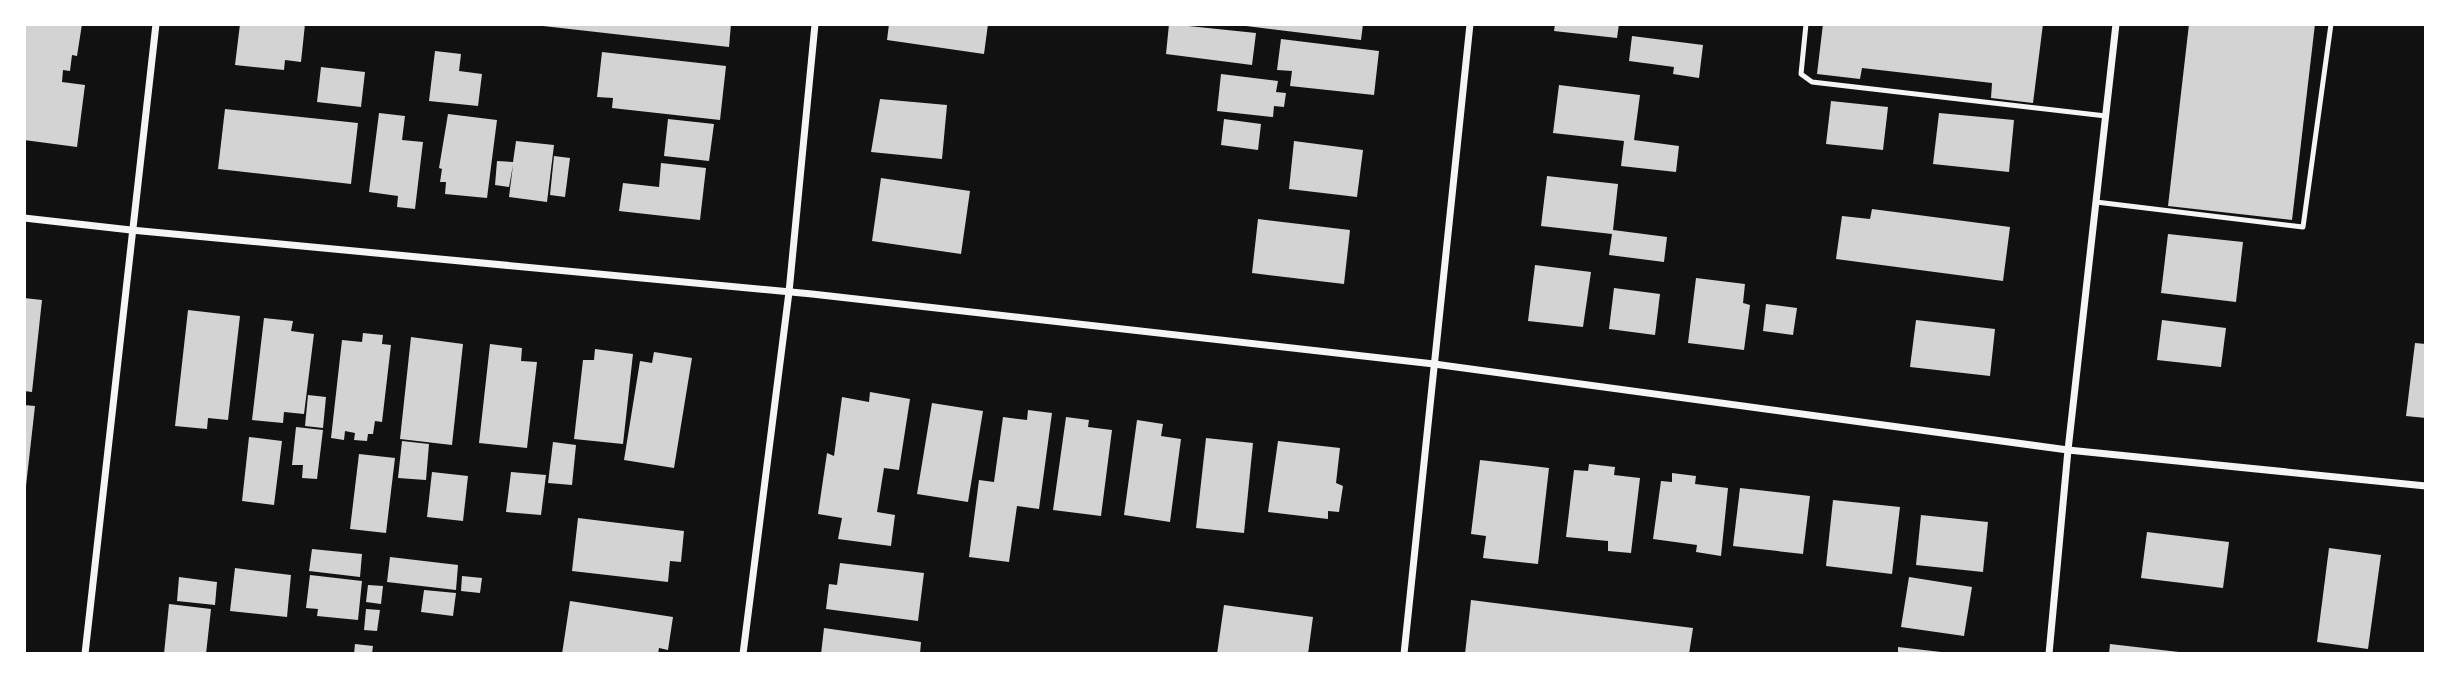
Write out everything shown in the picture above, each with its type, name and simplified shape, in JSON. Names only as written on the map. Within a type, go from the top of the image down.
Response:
[{"type":"street","points":[[85,653],[156,24]]},
{"type":"street","points":[[743,653],[789,292],[815,24]]},
{"type":"street","points":[[1404,653],[1470,24]]},
{"type":"street","points":[[2049,653],[2068,450],[2116,24]]},
{"type":"street","points":[[24,218],[789,292],[1434,364],[2068,450],[2426,486]]},
{"type":"lane","points":[[1806,24],[1801,74],[1812,82],[2106,116]]},
{"type":"lane","points":[[2096,202],[2303,227],[2332,24]]},
{"type":"building","points":[[24,24],[82,24],[77,56],[72,55],[70,71],[63,70],[62,82],[85,85],[77,147],[24,140]]},
{"type":"building","points":[[240,24],[305,24],[301,62],[285,60],[284,70],[235,65]]},
{"type":"building","points":[[731,24],[729,47],[543,26]]},
{"type":"building","points":[[889,24],[988,24],[984,54],[887,40]]},
{"type":"building","points":[[1169,24],[1256,33],[1252,65],[1166,54]]},
{"type":"building","points":[[1246,24],[1363,24],[1361,40]]},
{"type":"building","points":[[1555,24],[1619,24],[1617,38],[1554,31]]},
{"type":"building","points":[[1823,24],[2043,24],[2033,103],[1991,98],[1992,83],[1862,68],[1860,79],[1817,74]]},
{"type":"building","points":[[2189,24],[2315,24],[2292,220],[2168,206]]},
{"type":"building","points":[[1632,36],[1703,45],[1699,78],[1673,74],[1674,67],[1629,61]]},
{"type":"building","points":[[1281,39],[1379,51],[1374,95],[1290,86],[1292,71],[1277,70]]},
{"type":"building","points":[[435,51],[461,54],[459,71],[482,74],[478,106],[429,101]]},
{"type":"building","points":[[602,52],[726,66],[720,120],[612,108],[613,98],[597,97]]},
{"type":"building","points":[[321,67],[365,72],[361,107],[317,102]]},
{"type":"building","points":[[1221,74],[1278,81],[1276,92],[1286,93],[1284,107],[1274,106],[1273,117],[1217,111]]},
{"type":"building","points":[[1559,85],[1640,95],[1634,140],[1679,146],[1676,172],[1621,166],[1624,141],[1553,133]]},
{"type":"building","points":[[880,99],[947,105],[942,159],[871,152]]},
{"type":"building","points":[[1831,101],[1888,107],[1883,150],[1826,144]]},
{"type":"building","points":[[225,109],[358,123],[351,184],[218,169]]},
{"type":"building","points":[[379,113],[405,116],[402,140],[423,142],[415,209],[397,207],[398,196],[369,192]]},
{"type":"building","points":[[1939,113],[2014,120],[2009,172],[1933,164]]},
{"type":"building","points":[[448,114],[497,120],[487,198],[445,194],[446,182],[440,182],[442,169],[439,168]]},
{"type":"building","points":[[668,119],[714,124],[709,161],[664,156]]},
{"type":"building","points":[[1224,119],[1261,124],[1258,150],[1221,145]]},
{"type":"building","points":[[516,141],[554,145],[547,202],[509,197],[513,165],[509,187],[495,185],[497,161],[513,162]]},
{"type":"building","points":[[1294,141],[1363,150],[1357,197],[1289,189]]},
{"type":"building","points":[[554,156],[570,158],[565,197],[550,195]]},
{"type":"building","points":[[661,163],[706,168],[700,220],[619,211],[623,183],[659,187]]},
{"type":"building","points":[[1547,176],[1618,184],[1613,230],[1667,237],[1664,262],[1609,255],[1612,234],[1541,226]]},
{"type":"building","points":[[881,178],[970,191],[961,254],[872,241]]},
{"type":"building","points":[[1872,209],[2010,227],[2003,281],[1836,259],[1842,216],[1870,219]]},
{"type":"building","points":[[1258,219],[1350,230],[1344,284],[1252,273]]},
{"type":"building","points":[[2168,234],[2243,242],[2236,302],[2161,293]]},
{"type":"building","points":[[1535,265],[1591,272],[1583,327],[1528,321]]},
{"type":"building","points":[[1696,278],[1745,284],[1743,303],[1750,305],[1744,350],[1688,343]]},
{"type":"building","points":[[1614,288],[1660,294],[1655,335],[1609,329]]},
{"type":"building","points":[[24,298],[42,300],[32,392],[24,391]]},
{"type":"building","points":[[1766,304],[1797,308],[1793,335],[1763,331]]},
{"type":"building","points":[[188,310],[240,316],[228,420],[208,418],[207,429],[175,426]]},
{"type":"building","points":[[264,318],[293,321],[291,331],[314,334],[304,414],[284,412],[283,423],[252,420]]},
{"type":"building","points":[[1916,320],[1995,329],[1990,376],[1910,367]]},
{"type":"building","points":[[2162,320],[2226,328],[2221,367],[2157,360]]},
{"type":"building","points":[[363,333],[383,335],[382,344],[391,345],[382,422],[375,421],[373,434],[368,434],[367,441],[354,440],[355,433],[345,431],[344,440],[331,438],[342,340],[362,342]]},
{"type":"building","points":[[411,337],[463,344],[452,445],[400,439]]},
{"type":"building","points":[[2415,343],[2426,344],[2426,418],[2406,416]]},
{"type":"building","points":[[490,344],[522,348],[521,361],[537,362],[527,448],[479,443]]},
{"type":"building","points":[[595,349],[633,354],[623,444],[574,439],[583,360],[594,360]]},
{"type":"building","points":[[654,352],[692,358],[674,468],[624,460],[640,361],[652,363]]},
{"type":"building","points":[[870,392],[910,399],[899,470],[884,468],[877,512],[895,515],[891,546],[838,539],[842,518],[818,514],[827,453],[834,456],[842,397],[869,402]]},
{"type":"building","points":[[308,395],[326,397],[323,428],[305,426]]},
{"type":"building","points":[[932,403],[983,411],[968,502],[917,494]]},
{"type":"building","points":[[24,405],[35,406],[26,486],[24,486]]},
{"type":"building","points":[[1028,410],[1052,413],[1039,509],[1017,506],[1009,562],[969,557],[979,480],[994,482],[1003,417],[1027,420]]},
{"type":"building","points":[[1066,417],[1089,420],[1088,427],[1112,430],[1101,516],[1053,510]]},
{"type":"building","points":[[1137,420],[1163,424],[1161,436],[1181,439],[1170,522],[1124,515]]},
{"type":"building","points":[[296,427],[323,430],[317,479],[302,478],[303,465],[292,465]]},
{"type":"building","points":[[249,437],[282,441],[274,505],[242,501]]},
{"type":"building","points":[[1206,438],[1253,443],[1244,533],[1196,528]]},
{"type":"building","points":[[402,441],[429,444],[426,480],[398,478]]},
{"type":"building","points":[[1278,441],[1340,448],[1336,483],[1343,486],[1339,512],[1328,511],[1328,519],[1268,512]]},
{"type":"building","points":[[553,442],[576,445],[572,485],[548,483]]},
{"type":"building","points":[[359,454],[395,458],[386,533],[350,529]]},
{"type":"building","points":[[1480,460],[1549,468],[1538,564],[1483,558],[1486,536],[1471,534]]},
{"type":"building","points":[[1589,464],[1615,467],[1614,475],[1640,478],[1631,553],[1608,551],[1608,541],[1566,537],[1574,470],[1588,471]]},
{"type":"building","points":[[432,472],[468,476],[463,521],[427,517]]},
{"type":"building","points":[[511,472],[546,475],[541,515],[506,512]]},
{"type":"building","points":[[1672,473],[1696,476],[1695,484],[1728,488],[1721,556],[1696,552],[1697,545],[1653,539],[1661,481],[1672,482]]},
{"type":"building","points":[[1740,488],[1810,496],[1803,554],[1733,546]]},
{"type":"building","points":[[1833,500],[1900,507],[1892,574],[1826,566]]},
{"type":"building","points":[[1921,515],[1988,522],[1983,572],[1916,565]]},
{"type":"building","points":[[578,518],[684,531],[681,562],[670,561],[668,582],[572,571]]},
{"type":"building","points":[[2147,532],[2229,542],[2223,588],[2141,578]]},
{"type":"building","points":[[2329,548],[2381,555],[2368,649],[2317,642]]},
{"type":"building","points":[[312,549],[362,554],[360,577],[309,571]]},
{"type":"building","points":[[390,557],[458,565],[456,590],[387,582]]},
{"type":"building","points":[[840,563],[924,573],[918,621],[826,609],[829,584],[837,585]]},
{"type":"building","points":[[235,568],[291,575],[287,617],[230,611]]},
{"type":"building","points":[[310,575],[362,581],[358,620],[317,616],[318,609],[306,608]]},
{"type":"building","points":[[462,576],[482,578],[480,593],[461,591]]},
{"type":"building","points":[[179,577],[217,582],[215,605],[177,601]]},
{"type":"building","points":[[1909,577],[1972,587],[1964,636],[1901,627]]},
{"type":"building","points":[[368,585],[383,586],[381,604],[366,602]]},
{"type":"building","points":[[424,590],[456,593],[453,616],[421,612]]},
{"type":"building","points":[[1471,600],[1693,628],[1689,654],[1465,654]]},
{"type":"building","points":[[570,601],[673,617],[668,650],[659,648],[658,654],[562,654]]},
{"type":"building","points":[[169,604],[211,609],[206,654],[164,654]]},
{"type":"building","points":[[1224,605],[1313,617],[1308,654],[1217,654]]},
{"type":"building","points":[[366,609],[380,610],[377,631],[364,630]]},
{"type":"building","points":[[824,628],[921,642],[920,654],[821,654]]},
{"type":"building","points":[[355,644],[373,646],[372,654],[354,654]]},
{"type":"building","points":[[2110,644],[2179,652],[2179,654],[2109,654]]},
{"type":"building","points":[[1898,647],[1941,652],[1941,654],[1898,654]]}]
